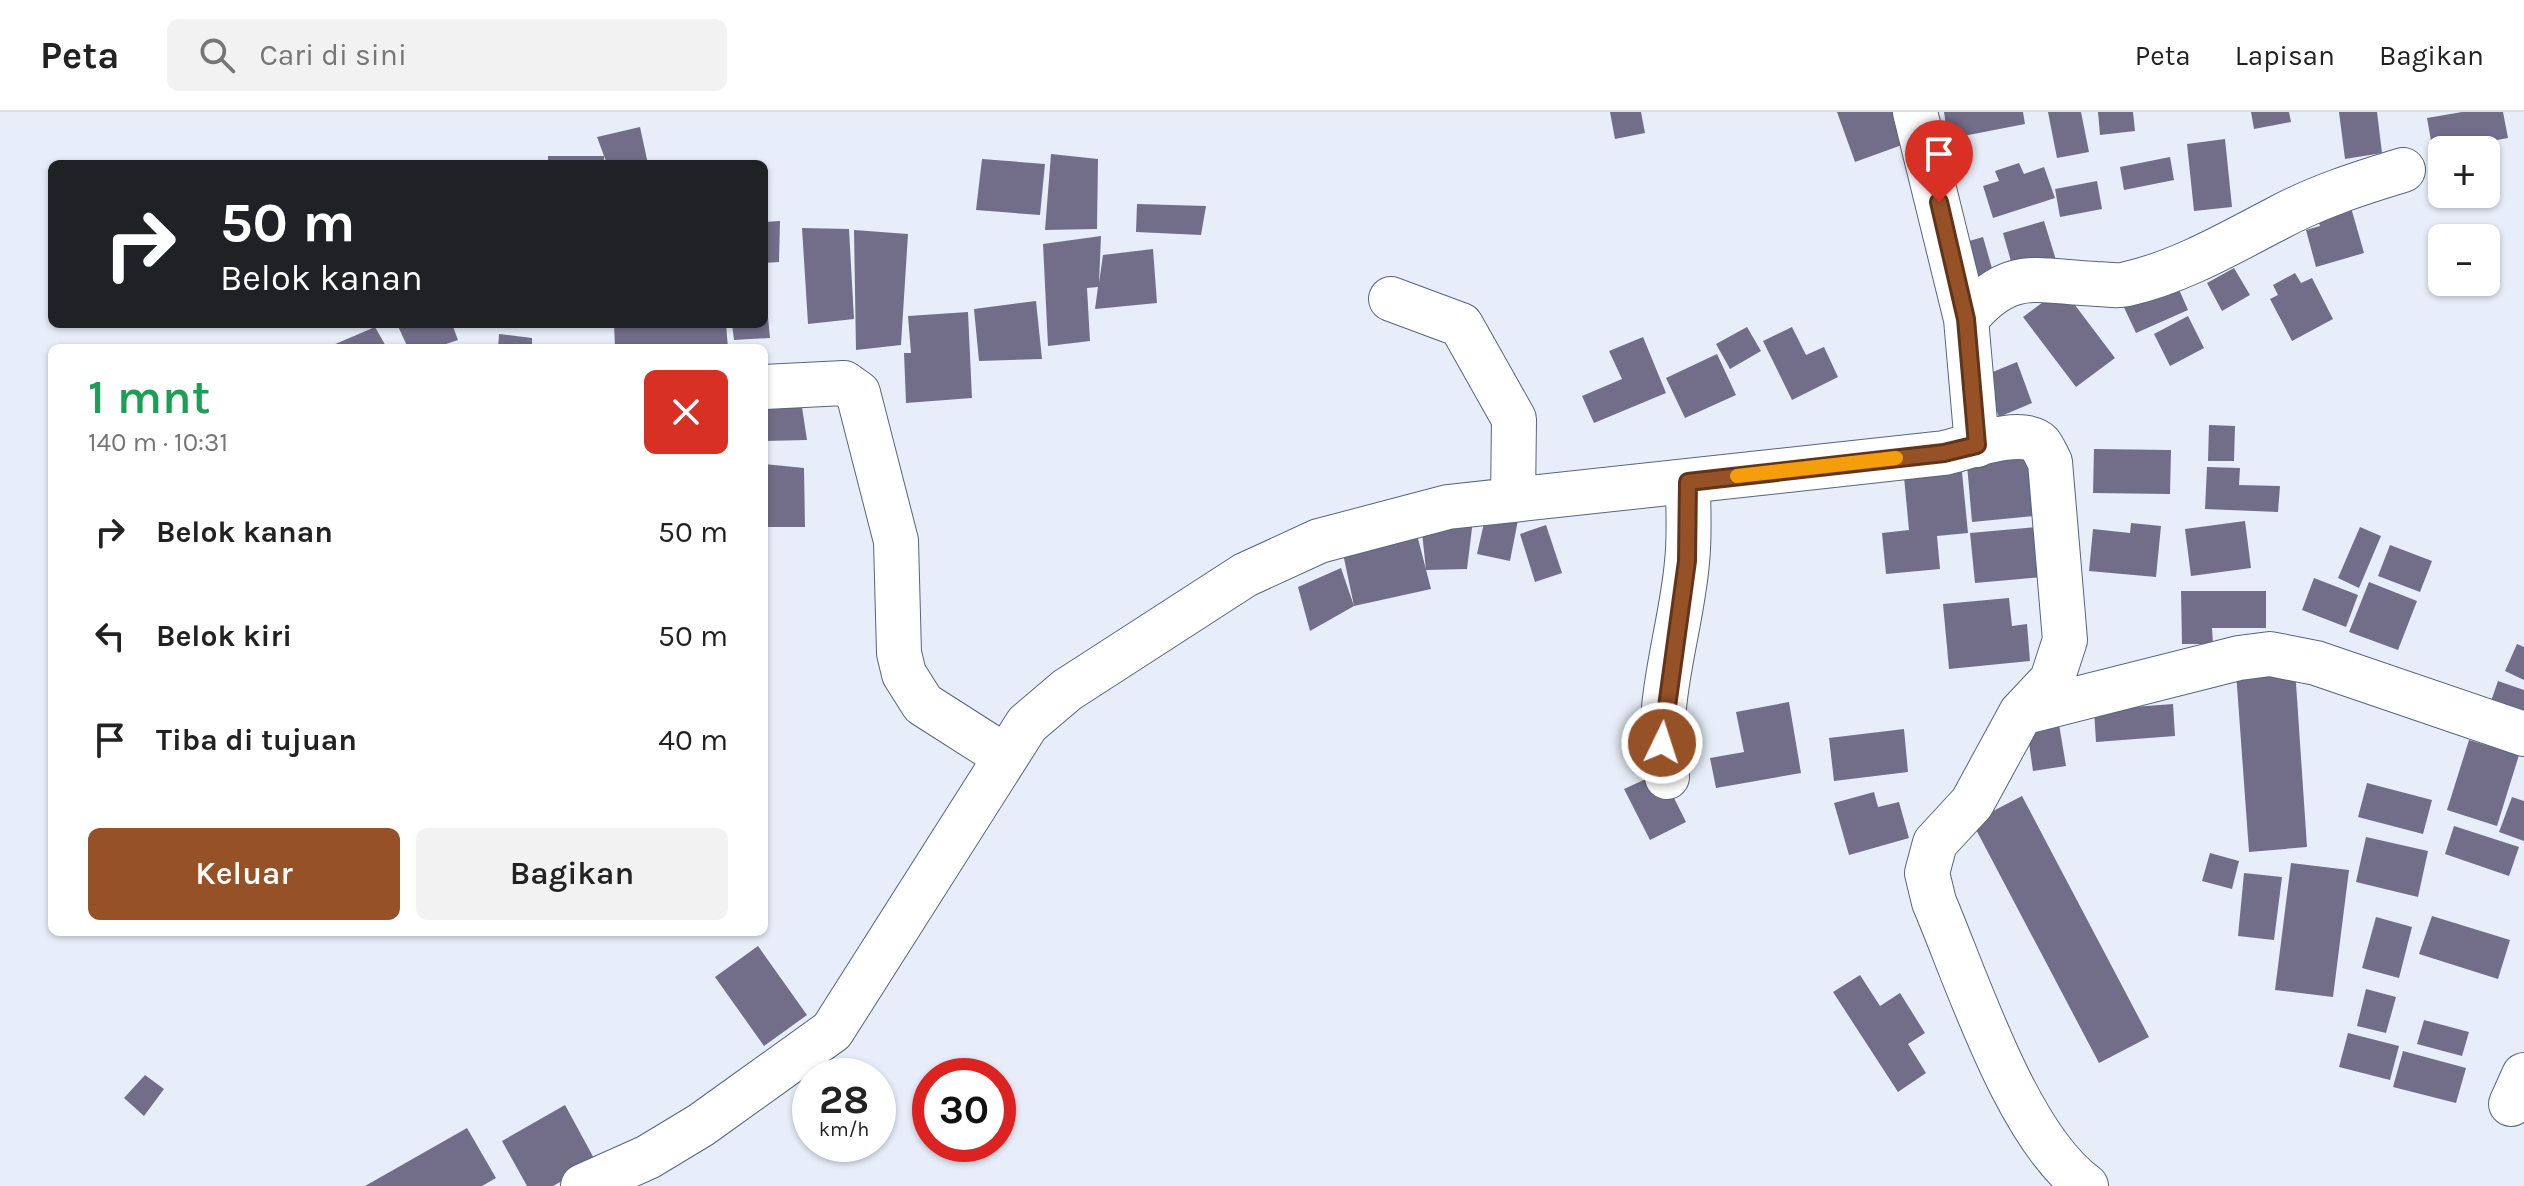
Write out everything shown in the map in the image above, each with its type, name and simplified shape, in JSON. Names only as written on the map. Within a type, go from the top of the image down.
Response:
[{"type":"street","points":[[1915,112],[1966,319],[1977,445]]},
{"type":"street","points":[[1966,319],[1987,294],[2028,278],[2052,277],[2076,285],[2118,286],[2148,278],[2242,239],[2277,218],[2347,187],[2403,170]]},
{"type":"street","points":[[1391,299],[1461,325],[1514,419],[1513,500]]},
{"type":"street","points":[[768,387],[844,383],[858,393],[896,541],[899,653],[904,674],[923,704],[1006,757]]},
{"type":"street","points":[[583,1186],[648,1157],[688,1133],[832,1031],[1027,724],[1067,690],[1245,575],[1319,541],[1448,507],[1944,453],[2027,437],[2039,443],[2050,462],[2065,640],[2052,680],[2021,713],[1972,803],[1935,843],[1927,873],[1934,902],[2021,1107],[2057,1158],[2086,1186]]},
{"type":"street","points":[[1667,777],[1662,743],[1663,720],[1687,561],[1688,482]]},
{"type":"street","points":[[2021,713],[2239,658],[2270,654],[2316,663],[2524,734]]},
{"type":"building","points":[[1610,112],[1641,112],[1645,133],[1615,139]]},
{"type":"building","points":[[1837,112],[1903,112],[1913,141],[1855,162]]},
{"type":"building","points":[[1944,112],[2023,112],[2025,124],[1948,139]]},
{"type":"building","points":[[2048,112],[2081,112],[2089,152],[2057,158]]},
{"type":"building","points":[[2098,112],[2133,112],[2135,131],[2100,135]]},
{"type":"building","points":[[2251,112],[2289,112],[2291,122],[2254,129]]},
{"type":"building","points":[[2339,112],[2377,112],[2382,153],[2345,159]]},
{"type":"building","points":[[2462,112],[2503,112],[2508,138],[2430,136],[2427,118]]},
{"type":"building","points":[[640,127],[647,160],[606,160],[597,137]]},
{"type":"building","points":[[2225,139],[2232,207],[2194,211],[2187,144]]},
{"type":"building","points":[[1051,154],[1098,159],[1097,229],[1045,230]]},
{"type":"building","points":[[548,156],[604,156],[604,160],[548,160]]},
{"type":"building","points":[[2170,157],[2174,180],[2124,190],[2120,167]]},
{"type":"building","points":[[982,159],[1045,164],[1040,215],[976,210]]},
{"type":"building","points":[[2019,163],[2024,174],[2044,167],[2055,198],[1993,218],[1983,186],[1999,181],[1995,171]]},
{"type":"building","points":[[2097,181],[2102,209],[2060,217],[2055,189]]},
{"type":"building","points":[[1137,204],[1206,206],[1201,235],[1136,232]]},
{"type":"building","points":[[2350,204],[2364,253],[2316,267],[2306,230],[2320,226],[2316,213]]},
{"type":"building","points":[[780,221],[779,262],[768,263],[768,222]]},
{"type":"building","points":[[2044,221],[2056,260],[2014,272],[2003,233]]},
{"type":"building","points":[[802,228],[849,229],[854,319],[808,324]]},
{"type":"building","points":[[854,230],[908,234],[901,345],[856,350]]},
{"type":"building","points":[[1101,236],[1099,283],[1103,255],[1153,249],[1157,303],[1095,309],[1098,287],[1087,288],[1090,341],[1048,346],[1043,244]]},
{"type":"building","points":[[1983,237],[1993,272],[1968,279],[1959,244]]},
{"type":"building","points":[[2234,268],[2250,295],[2222,311],[2207,283]]},
{"type":"building","points":[[2295,273],[2301,283],[2312,278],[2333,319],[2292,341],[2270,299],[2278,295],[2273,285]]},
{"type":"building","points":[[2174,278],[2188,310],[2136,333],[2121,301]]},
{"type":"building","points":[[2062,288],[2115,358],[2076,387],[2023,317]]},
{"type":"building","points":[[1036,301],[1042,359],[979,361],[974,309]]},
{"type":"building","points":[[968,312],[972,398],[906,403],[904,353],[911,353],[908,316]]},
{"type":"building","points":[[2188,316],[2204,348],[2170,366],[2154,334]]},
{"type":"building","points":[[768,317],[770,338],[734,340],[732,328],[768,328]]},
{"type":"building","points":[[1747,327],[1761,351],[1730,369],[1716,344]]},
{"type":"building","points":[[1792,327],[1806,355],[1824,347],[1838,377],[1792,400],[1763,341]]},
{"type":"building","points":[[376,328],[385,344],[335,344]]},
{"type":"building","points":[[399,328],[454,328],[458,340],[446,344],[406,344]]},
{"type":"building","points":[[614,328],[726,328],[728,344],[615,344]]},
{"type":"building","points":[[499,334],[532,338],[532,344],[498,344]]},
{"type":"building","points":[[1643,337],[1666,393],[1594,423],[1582,396],[1622,379],[1609,351]]},
{"type":"building","points":[[1717,354],[1736,395],[1685,418],[1666,378]]},
{"type":"building","points":[[2017,362],[2032,403],[1999,417],[1983,376]]},
{"type":"building","points":[[768,394],[800,394],[807,440],[768,441]]},
{"type":"building","points":[[2209,425],[2235,426],[2234,461],[2208,461]]},
{"type":"building","points":[[2037,447],[2043,515],[1972,522],[1966,453]]},
{"type":"building","points":[[2094,449],[2171,450],[2170,494],[2093,493]]},
{"type":"building","points":[[768,464],[804,468],[805,527],[768,527]]},
{"type":"building","points":[[2207,467],[2240,468],[2239,485],[2280,486],[2278,512],[2205,509]]},
{"type":"building","points":[[1962,472],[1968,533],[1937,536],[1940,569],[1886,574],[1882,533],[1909,530],[1904,477]]},
{"type":"building","points":[[1486,514],[1518,520],[1510,561],[1477,554]]},
{"type":"building","points":[[1473,520],[1467,569],[1426,570],[1421,523]]},
{"type":"building","points":[[2245,521],[2251,568],[2191,576],[2185,529]]},
{"type":"building","points":[[1414,523],[1431,589],[1354,606],[1341,544]]},
{"type":"building","points":[[2131,523],[2161,526],[2156,577],[2089,571],[2093,529],[2130,533]]},
{"type":"building","points":[[1546,525],[1562,573],[1535,582],[1520,534]]},
{"type":"building","points":[[2037,527],[2042,577],[1975,583],[1970,533]]},
{"type":"building","points":[[2360,527],[2381,536],[2359,588],[2338,578]]},
{"type":"building","points":[[2390,545],[2432,561],[2420,592],[2378,576]]},
{"type":"building","points":[[1341,568],[1354,606],[1310,631],[1298,587]]},
{"type":"building","points":[[2314,578],[2358,595],[2346,627],[2302,610]]},
{"type":"building","points":[[2369,582],[2417,601],[2398,650],[2349,632]]},
{"type":"building","points":[[2181,591],[2266,591],[2266,628],[2212,628],[2213,644],[2182,644]]},
{"type":"building","points":[[2009,598],[2012,626],[2027,624],[2030,661],[1949,669],[1943,604]]},
{"type":"building","points":[[2517,644],[2524,647],[2524,680],[2505,671]]},
{"type":"building","points":[[2295,668],[2307,847],[2249,852],[2236,672]]},
{"type":"building","points":[[2498,681],[2524,690],[2524,720],[2489,707]]},
{"type":"building","points":[[1789,702],[1801,773],[1716,788],[1710,758],[1744,752],[1736,712]]},
{"type":"building","points":[[2173,704],[2175,736],[2096,742],[2094,710]]},
{"type":"building","points":[[2059,724],[2066,766],[2033,771],[2027,729]]},
{"type":"building","points":[[1904,729],[1908,772],[1834,781],[1829,738]]},
{"type":"building","points":[[2469,740],[2519,755],[2497,826],[2447,810]]},
{"type":"building","points":[[1661,772],[1686,822],[1650,840],[1624,789]]},
{"type":"building","points":[[2367,783],[2432,800],[2423,834],[2358,817]]},
{"type":"building","points":[[1874,792],[1878,807],[1899,802],[1909,838],[1849,855],[1834,803]]},
{"type":"building","points":[[2022,796],[2149,1037],[2099,1063],[1972,822]]},
{"type":"building","points":[[2512,797],[2524,801],[2524,841],[2499,832]]},
{"type":"building","points":[[2454,826],[2519,847],[2509,876],[2445,854]]},
{"type":"building","points":[[2366,837],[2428,851],[2418,897],[2356,882]]},
{"type":"building","points":[[2210,853],[2239,861],[2232,889],[2202,881]]},
{"type":"building","points":[[2291,863],[2349,870],[2333,997],[2275,990]]},
{"type":"building","points":[[2244,873],[2282,877],[2274,940],[2238,936]]},
{"type":"building","points":[[2432,916],[2510,940],[2498,979],[2419,954]]},
{"type":"building","points":[[2376,917],[2412,927],[2399,978],[2362,968]]},
{"type":"building","points":[[758,946],[807,1015],[764,1046],[715,977]]},
{"type":"building","points":[[1860,975],[1880,1006],[1900,993],[1925,1033],[1908,1044],[1926,1073],[1898,1092],[1833,992]]},
{"type":"building","points":[[2366,989],[2396,997],[2386,1033],[2357,1026]]},
{"type":"building","points":[[2424,1020],[2469,1032],[2462,1056],[2417,1044]]},
{"type":"building","points":[[2348,1033],[2399,1046],[2390,1080],[2339,1067]]},
{"type":"building","points":[[2403,1051],[2466,1068],[2456,1103],[2393,1087]]},
{"type":"building","points":[[145,1075],[164,1089],[144,1116],[124,1098]]},
{"type":"building","points":[[565,1105],[596,1162],[553,1186],[527,1186],[502,1141]]},
{"type":"building","points":[[467,1128],[496,1178],[482,1186],[365,1186]]},
{"type":"slow traffic","points":[[1737,476],[1896,458]]},
{"type":"route","points":[[1662,743],[1664,709],[1687,561],[1688,482],[1944,453],[1977,445],[1966,319],[1939,202]]}]
